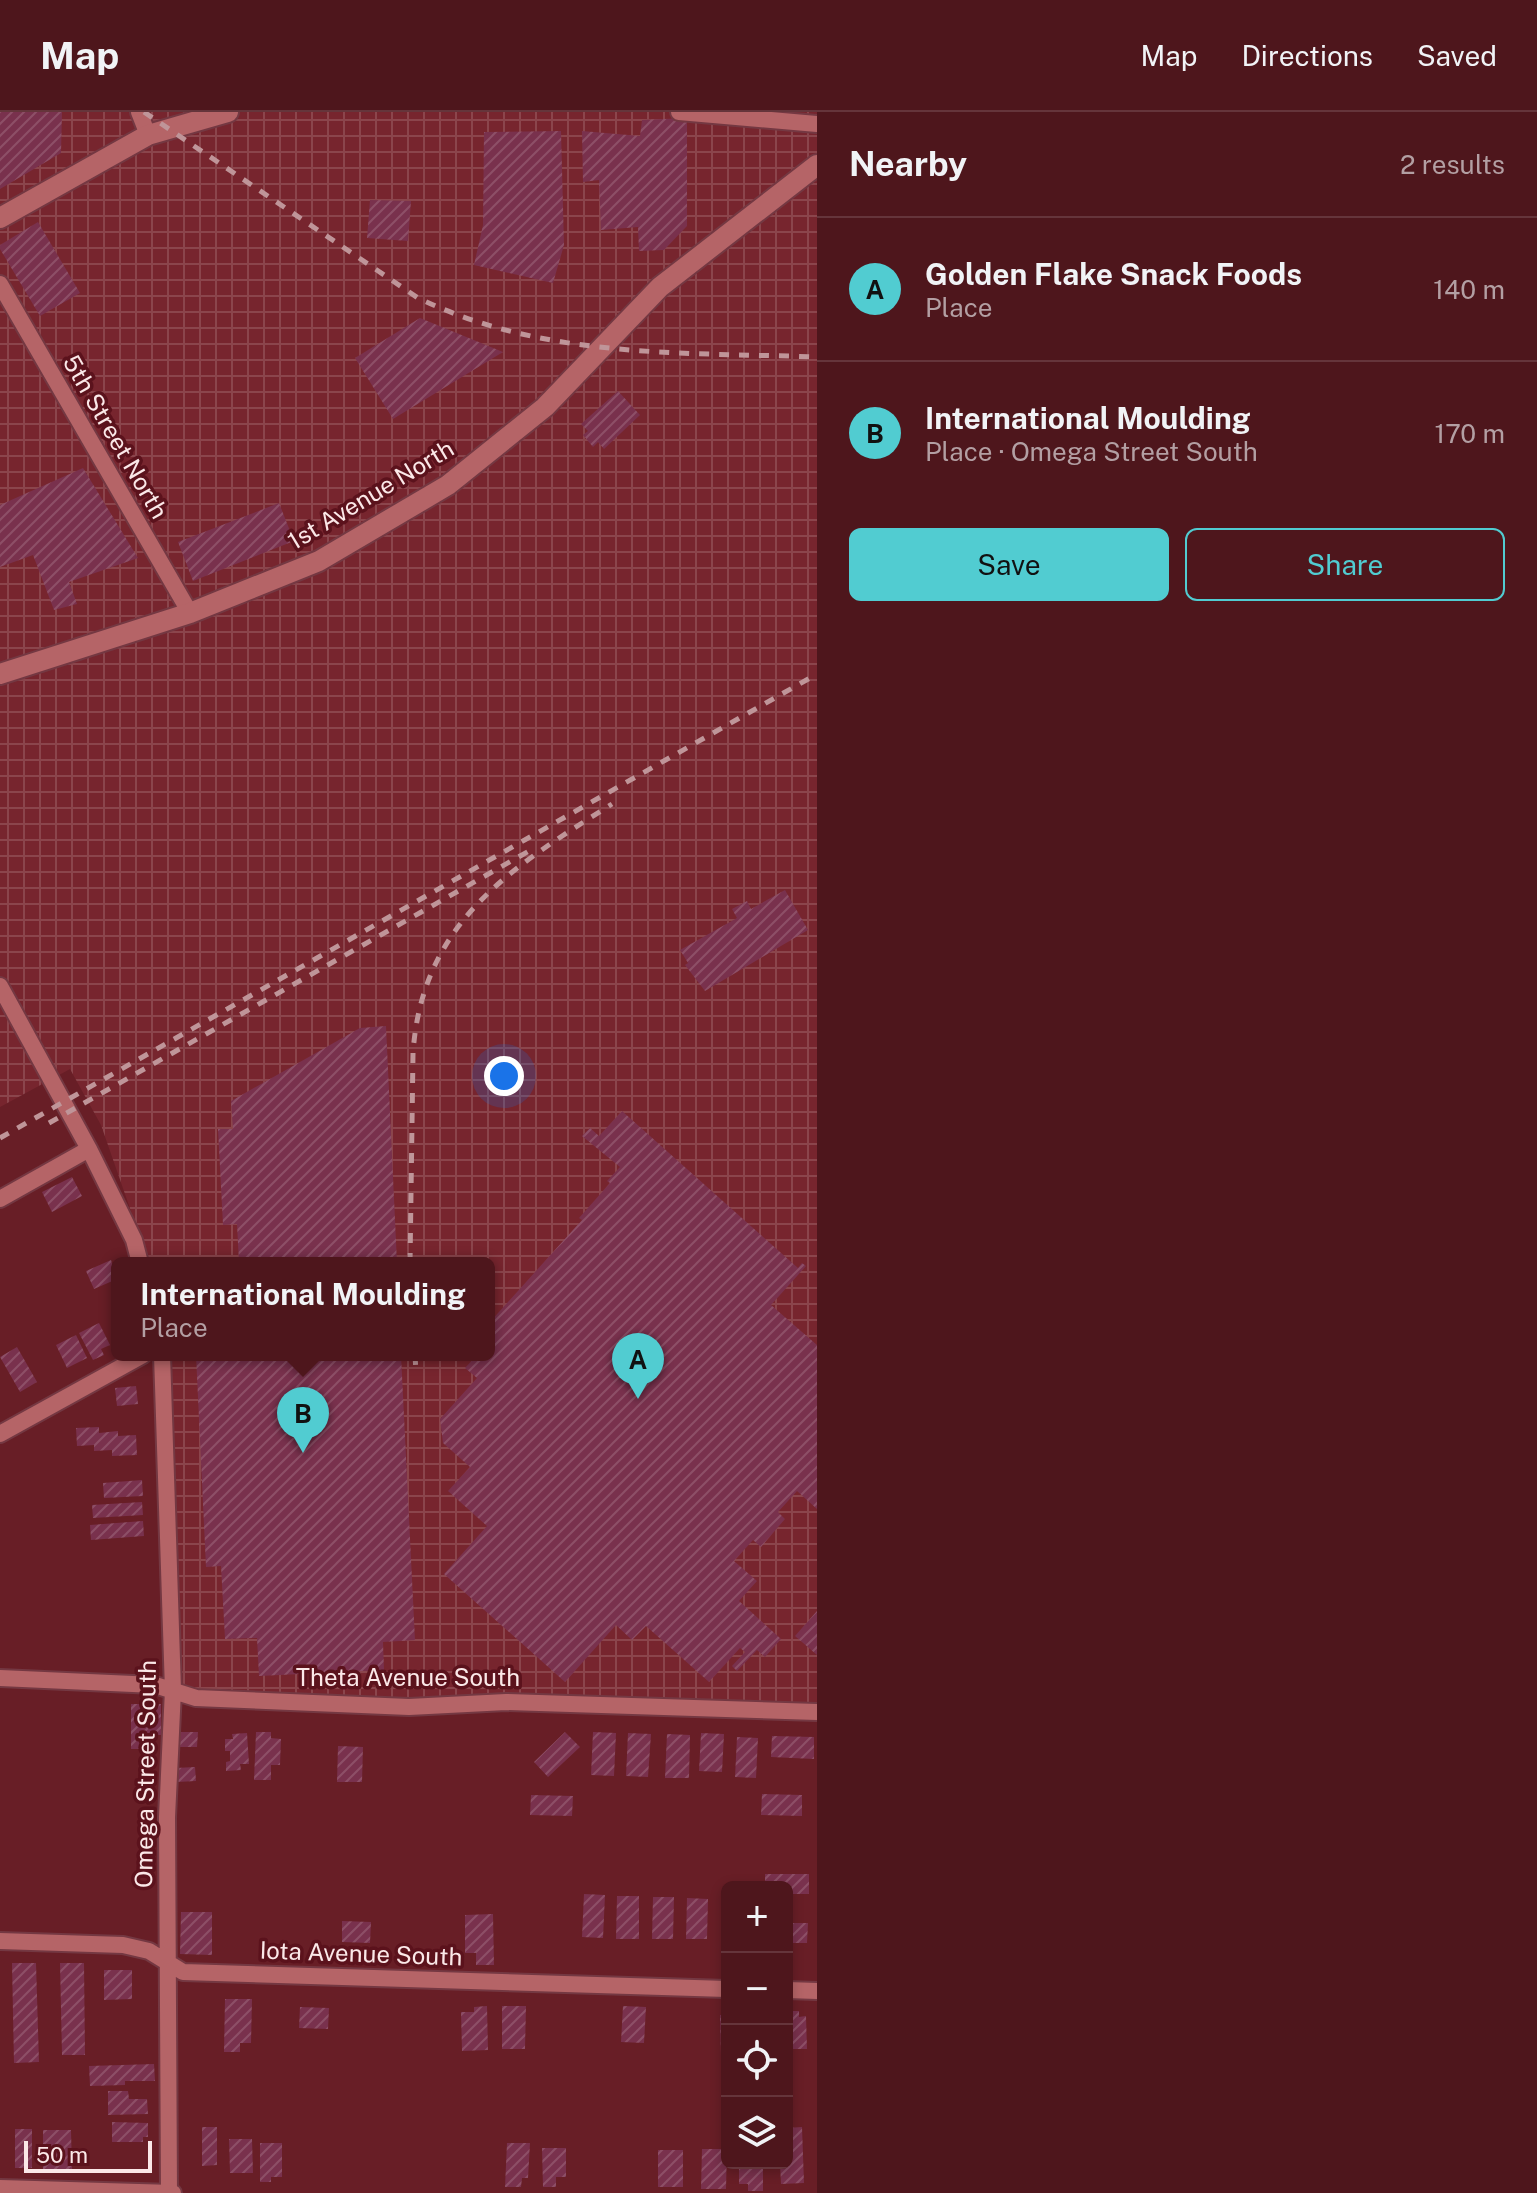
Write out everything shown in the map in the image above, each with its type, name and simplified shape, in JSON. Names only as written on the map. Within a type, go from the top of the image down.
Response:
[{"type":"street","points":[[139,112],[148,135]]},
{"type":"street","points":[[0,218],[148,135],[228,112]]},
{"type":"street","points":[[679,112],[817,124]]},
{"type":"street","name":"1st Avenue North","points":[[0,674],[190,613],[319,561],[448,485],[545,407],[660,287],[817,165]]},
{"type":"street","name":"5th Street North","points":[[0,284],[190,613]]},
{"type":"street","points":[[0,986],[89,1149],[134,1240],[138,1257]]},
{"type":"street","points":[[0,1199],[89,1149]]},
{"type":"street","points":[[0,1434],[132,1361]]},
{"type":"street","name":"Omega Street South","points":[[162,1361],[173,1690],[167,1817],[170,2193]]},
{"type":"street","name":"Theta Avenue South","points":[[0,1678],[155,1685],[196,1698],[409,1707],[506,1702],[817,1712]]},
{"type":"street","name":"Iota Avenue South","points":[[0,1941],[123,1945],[149,1951],[183,1972],[721,1989]]},
{"type":"street","points":[[793,1990],[817,1991]]},
{"type":"street","points":[[0,2188],[170,2193]]},
{"type":"shaded area","points":[[0,112],[817,112],[817,1721],[182,1701],[170,1361],[495,1361],[495,1257],[147,1257],[101,1125],[70,1069],[0,1107]]},
{"type":"building","points":[[0,112],[62,112],[61,153],[0,189]]},
{"type":"building","points":[[687,118],[687,226],[664,250],[639,251],[638,227],[601,230],[599,180],[583,182],[582,131],[640,136],[642,120]]},
{"type":"building","points":[[561,131],[564,245],[553,283],[474,265],[483,225],[484,132]]},
{"type":"building","points":[[370,200],[411,201],[408,241],[367,238]]},
{"type":"building","points":[[38,222],[80,293],[40,316],[0,249],[0,245]]},
{"type":"building","points":[[420,318],[503,352],[393,419],[355,358]]},
{"type":"building","points":[[618,391],[640,415],[604,449],[598,442],[593,447],[583,435],[588,431],[581,424]]},
{"type":"building","points":[[83,468],[138,558],[69,582],[77,604],[54,610],[33,555],[0,567],[0,505]]},
{"type":"building","points":[[279,503],[294,541],[193,581],[178,542]]},
{"type":"building","points":[[785,890],[808,930],[705,991],[685,965],[688,963],[680,950],[737,918],[732,909],[747,901],[751,909]]},
{"type":"building","points":[[386,1026],[397,1257],[239,1257],[237,1224],[223,1225],[218,1129],[233,1129],[231,1101],[360,1028]]},
{"type":"building","points":[[622,1111],[798,1268],[802,1263],[806,1266],[771,1305],[817,1345],[817,1509],[797,1491],[778,1512],[785,1519],[761,1547],[753,1540],[734,1561],[757,1581],[739,1601],[781,1639],[765,1657],[757,1650],[737,1671],[732,1666],[745,1652],[740,1648],[709,1682],[646,1626],[632,1640],[616,1625],[565,1682],[444,1574],[487,1526],[448,1491],[470,1467],[443,1443],[440,1419],[477,1378],[465,1368],[471,1361],[495,1361],[495,1316],[582,1220],[579,1218],[620,1167],[582,1136],[590,1128],[599,1136]]},
{"type":"building","points":[[72,1177],[82,1196],[52,1212],[42,1192]]},
{"type":"building","points":[[111,1260],[111,1282],[94,1289],[86,1271]]},
{"type":"building","points":[[99,1323],[110,1345],[101,1349],[104,1355],[93,1360],[79,1333]]},
{"type":"building","points":[[76,1335],[87,1358],[67,1368],[56,1345]]},
{"type":"building","points":[[17,1347],[37,1382],[20,1392],[0,1357]]},
{"type":"building","points":[[196,1361],[401,1361],[415,1640],[383,1642],[384,1670],[259,1676],[257,1638],[225,1639],[221,1566],[206,1567]]},
{"type":"building","points":[[136,1386],[138,1404],[117,1406],[115,1388]]},
{"type":"building","points":[[99,1427],[99,1433],[118,1431],[118,1436],[136,1435],[137,1455],[112,1456],[112,1450],[94,1451],[94,1445],[77,1446],[76,1428]]},
{"type":"building","points":[[142,1480],[143,1496],[104,1498],[103,1483]]},
{"type":"building","points":[[142,1502],[143,1515],[93,1518],[92,1505]]},
{"type":"building","points":[[143,1521],[144,1536],[91,1540],[90,1525]]},
{"type":"building","points":[[817,1611],[817,1655],[795,1636]]},
{"type":"building","points":[[131,1704],[161,1704],[161,1735],[152,1735],[152,1749],[131,1749]]},
{"type":"building","points":[[180,1732],[198,1732],[197,1747],[180,1747]]},
{"type":"building","points":[[256,1732],[271,1732],[271,1738],[281,1739],[280,1765],[271,1765],[271,1780],[254,1780]]},
{"type":"building","points":[[565,1732],[580,1747],[548,1777],[534,1762]]},
{"type":"building","points":[[593,1732],[616,1733],[614,1776],[591,1775]]},
{"type":"building","points":[[247,1733],[249,1764],[240,1764],[241,1770],[226,1771],[230,1751],[225,1751],[225,1739],[233,1739],[232,1734]]},
{"type":"building","points":[[628,1733],[651,1734],[648,1777],[626,1776]]},
{"type":"building","points":[[701,1733],[724,1734],[722,1772],[699,1771]]},
{"type":"building","points":[[667,1734],[690,1735],[689,1778],[665,1778]]},
{"type":"building","points":[[772,1736],[814,1737],[814,1759],[771,1757]]},
{"type":"building","points":[[737,1737],[758,1738],[756,1778],[735,1777]]},
{"type":"building","points":[[338,1746],[363,1747],[362,1782],[337,1782]]},
{"type":"building","points":[[195,1767],[196,1781],[177,1782],[176,1768]]},
{"type":"building","points":[[762,1794],[802,1795],[802,1816],[761,1815]]},
{"type":"building","points":[[531,1795],[573,1796],[572,1816],[530,1815]]},
{"type":"building","points":[[765,1874],[809,1874],[809,1894],[793,1894],[793,1881],[765,1881]]},
{"type":"building","points":[[584,1894],[605,1895],[603,1938],[582,1937]]},
{"type":"building","points":[[617,1896],[639,1896],[639,1939],[616,1939]]},
{"type":"building","points":[[653,1897],[674,1897],[673,1939],[652,1939]]},
{"type":"building","points":[[687,1898],[708,1899],[707,1939],[686,1939]]},
{"type":"building","points":[[181,1912],[212,1912],[212,1955],[180,1954]]},
{"type":"building","points":[[493,1914],[494,1965],[476,1965],[476,1953],[465,1953],[465,1915]]},
{"type":"building","points":[[342,1921],[371,1922],[370,1943],[342,1942]]},
{"type":"building","points":[[793,1923],[808,1923],[807,1943],[793,1943]]},
{"type":"building","points":[[12,1963],[36,1963],[39,2062],[14,2063]]},
{"type":"building","points":[[60,1963],[84,1963],[85,2055],[62,2055]]},
{"type":"building","points":[[104,1970],[132,1970],[132,1999],[104,2000]]},
{"type":"building","points":[[225,1999],[252,1999],[251,2043],[240,2043],[240,2052],[224,2052]]},
{"type":"building","points":[[487,2006],[488,2050],[462,2051],[461,2012],[474,2012],[474,2007]]},
{"type":"building","points":[[502,2006],[526,2006],[525,2049],[502,2049]]},
{"type":"building","points":[[623,2006],[646,2007],[644,2043],[621,2042]]},
{"type":"building","points":[[300,2007],[329,2008],[328,2029],[299,2028]]},
{"type":"building","points":[[793,2011],[799,2011],[799,2017],[806,2016],[807,2049],[793,2049]]},
{"type":"building","points":[[154,2064],[155,2081],[90,2086],[89,2066]]},
{"type":"building","points":[[108,2091],[128,2091],[129,2099],[147,2099],[148,2114],[108,2115]]},
{"type":"building","points":[[112,2122],[148,2123],[148,2137],[143,2137],[143,2142],[112,2142]]},
{"type":"building","points":[[202,2127],[217,2127],[217,2165],[202,2166]]},
{"type":"building","points":[[802,2127],[804,2183],[781,2184],[780,2169],[793,2169],[793,2128]]},
{"type":"building","points":[[15,2129],[32,2129],[32,2168],[15,2168]]},
{"type":"building","points":[[43,2130],[71,2130],[72,2169],[43,2169]]},
{"type":"building","points":[[229,2139],[252,2139],[253,2173],[230,2173]]},
{"type":"building","points":[[260,2143],[282,2143],[282,2177],[271,2177],[271,2182],[260,2182]]},
{"type":"building","points":[[507,2143],[530,2143],[528,2178],[522,2178],[521,2187],[505,2187]]},
{"type":"building","points":[[542,2148],[566,2148],[566,2177],[556,2177],[556,2187],[543,2187]]},
{"type":"building","points":[[702,2149],[721,2149],[721,2169],[726,2169],[726,2189],[701,2189]]},
{"type":"building","points":[[658,2150],[683,2150],[683,2187],[658,2187]]},
{"type":"building","points":[[739,2169],[763,2169],[763,2191],[748,2191],[748,2184],[739,2184]]},
{"type":"railway","points":[[144,112],[418,298],[466,318],[515,332],[613,348],[817,357]]},
{"type":"railway","points":[[0,1138],[817,674]]},
{"type":"railway","points":[[410,1257],[413,1053],[420,1007],[434,968],[453,934],[478,903],[507,876],[612,804]]},
{"type":"railway","points":[[49,1123],[536,847]]},
{"type":"railway","points":[[415,1361],[416,1373]]},
{"type":"place","name":"Golden Flake Snack Foods","points":[[638,1399]]},
{"type":"place","name":"International Moulding","points":[[303,1453]]}]
